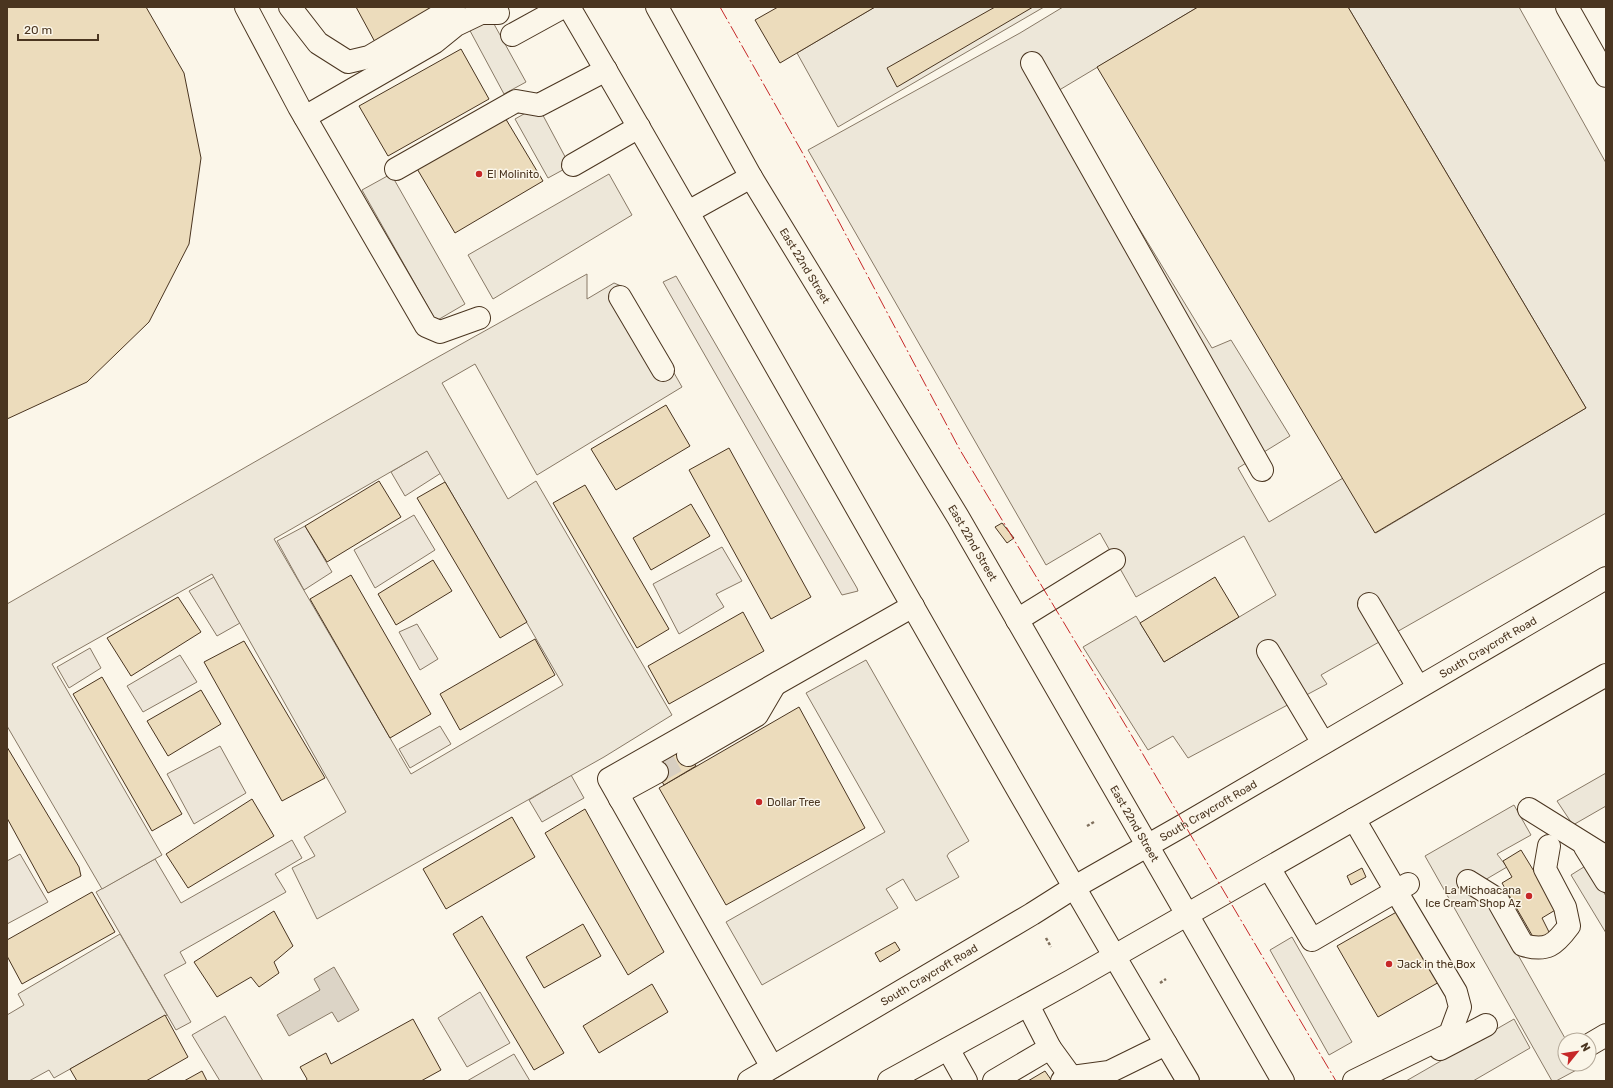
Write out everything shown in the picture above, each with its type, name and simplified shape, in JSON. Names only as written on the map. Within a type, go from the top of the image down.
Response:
[{"type":"main road","points":[[246,7],[304,117],[426,326],[440,332],[479,318]]},
{"type":"main road","points":[[290,7],[318,43],[348,62],[369,57],[454,7]]},
{"type":"main road","points":[[512,35],[562,7]]},
{"type":"main road","points":[[569,7],[688,212],[1073,888],[1188,1081]]},
{"type":"main road","name":"East 22nd Street","points":[[657,7],[751,177],[958,517],[1283,1081]]},
{"type":"main road","points":[[1567,7],[1606,76]]},
{"type":"main road","points":[[304,117],[435,42],[456,25],[481,13],[498,14]]},
{"type":"main road","points":[[1032,63],[1262,470]]},
{"type":"main road","points":[[396,169],[516,101],[539,105],[606,70]]},
{"type":"main road","points":[[573,165],[638,127]]},
{"type":"main road","points":[[688,212],[751,177]]},
{"type":"main road","points":[[620,297],[663,370]]},
{"type":"main road","points":[[1017,620],[1114,560]]},
{"type":"main road","name":"South Craycroft Road","points":[[749,1081],[776,1074],[1073,888],[1606,578]]},
{"type":"main road","points":[[1369,604],[1418,688]]},
{"type":"main road","points":[[776,1074],[609,779],[912,606]]},
{"type":"main road","points":[[1268,650],[1323,743]]},
{"type":"main road","points":[[889,1081],[1114,957],[1606,675]]},
{"type":"main road","points":[[688,755],[757,714],[774,685]]},
{"type":"main road","points":[[620,798],[624,790],[657,772]]},
{"type":"main road","points":[[1529,809],[1606,857]]},
{"type":"main road","points":[[1354,819],[1402,888],[1456,992],[1460,1007],[1450,1034],[1354,1081]]},
{"type":"main road","points":[[1582,842],[1606,881]]},
{"type":"main road","points":[[1468,881],[1498,899],[1523,946],[1538,949],[1557,942],[1569,926],[1565,907],[1545,869],[1549,846]]},
{"type":"main road","points":[[1269,868],[1312,940],[1402,888]]},
{"type":"main road","points":[[1028,1005],[1050,1048],[1070,1080],[1109,1072],[1122,1074],[1166,1044]]},
{"type":"main road","points":[[1385,1066],[1404,1067],[1486,1025]]},
{"type":"main road","points":[[1597,1040],[1606,1035]]},
{"type":"main road","points":[[948,1048],[966,1081]]},
{"type":"main road","points":[[994,1081],[1050,1048]]},
{"type":"path","points":[[1087,826],[1094,822]]},
{"type":"path","points":[[1046,938],[1051,947]]},
{"type":"path","points":[[1159,983],[1166,979]]},
{"type":"shaded area","points":[[875,7],[1044,7],[838,127],[797,53]]},
{"type":"shaded area","points":[[1063,7],[1198,7],[1056,92],[1212,348],[1231,340],[1290,436],[1238,468],[1269,522],[1343,478],[1376,533],[1586,408],[1348,7],[1519,7],[1606,163],[1606,513],[1321,675],[1327,684],[1188,758],[1173,736],[1148,750],[1083,647],[1136,616],[1164,662],[1276,595],[1244,536],[1136,597],[1100,533],[1046,565],[808,150],[1020,33]]},
{"type":"shaded area","points":[[489,15],[526,82],[504,94],[468,27]]},
{"type":"shaded area","points":[[538,106],[570,166],[548,178],[515,119]]},
{"type":"shaded area","points":[[391,174],[465,304],[436,321],[362,190]]},
{"type":"shaded area","points":[[609,174],[632,215],[493,299],[468,255]]},
{"type":"shaded area","points":[[587,274],[587,299],[614,283],[626,288],[682,387],[537,475],[475,364],[442,383],[508,499],[536,481],[672,715],[604,757],[317,919],[292,868],[315,856],[304,837],[346,812],[212,574],[52,664],[162,855],[102,889],[7,726],[7,604],[429,362]],"holes":[[[427,451],[563,685],[411,774],[274,539]]]},
{"type":"shaded area","points":[[676,276],[858,591],[842,595],[663,282]]},
{"type":"shaded area","points":[[428,450],[441,473],[405,496],[391,472]]},
{"type":"shaded area","points":[[414,515],[435,550],[375,588],[354,550]]},
{"type":"shaded area","points":[[305,526],[332,572],[304,590],[277,541]]},
{"type":"shaded area","points":[[722,547],[742,581],[716,594],[724,607],[679,634],[653,584]]},
{"type":"shaded area","points":[[214,577],[240,623],[217,636],[189,591]]},
{"type":"shaded area","points":[[417,624],[438,659],[420,670],[399,632]]},
{"type":"shaded area","points":[[90,648],[101,668],[69,688],[57,667]]},
{"type":"shaded area","points":[[180,655],[197,682],[143,712],[127,686]]},
{"type":"shaded area","points":[[866,660],[969,841],[949,853],[947,856],[959,877],[916,901],[903,879],[886,889],[898,908],[762,985],[726,922],[885,832],[806,693]]},
{"type":"shaded area","points":[[440,726],[451,744],[410,768],[399,749]]},
{"type":"shaded area","points":[[220,746],[246,793],[194,824],[167,774]]},
{"type":"shaded area","points":[[1606,773],[1606,806],[1573,825],[1557,801]]},
{"type":"shaded area","points":[[571,775],[584,798],[542,822],[529,800]]},
{"type":"shaded area","points":[[1514,805],[1531,835],[1497,854],[1507,867],[1478,884],[1561,1032],[1557,1032],[1557,1072],[1573,1072],[1556,1081],[1552,1081],[1425,856]]},
{"type":"shaded area","points":[[292,840],[302,858],[275,874],[286,892],[180,952],[186,963],[164,975],[191,1022],[176,1030],[96,892],[155,859],[181,903]]},
{"type":"shaded area","points":[[20,854],[48,902],[7,924],[7,861]]},
{"type":"shaded area","points":[[1587,865],[1606,896],[1606,933],[1571,875]]},
{"type":"shaded area","points":[[120,934],[167,1015],[54,1078],[49,1070],[29,1081],[7,1081],[7,1015],[24,1005],[18,994]]},
{"type":"shaded area","points":[[1292,937],[1352,1042],[1329,1055],[1270,950]]},
{"type":"shaded area","points":[[334,967],[359,1010],[338,1022],[332,1012],[289,1036],[277,1015],[320,990],[314,979]]},
{"type":"shaded area","points":[[480,992],[510,1043],[467,1067],[438,1018]]},
{"type":"shaded area","points":[[225,1016],[263,1081],[220,1081],[192,1035]]},
{"type":"shaded area","points":[[1514,1019],[1530,1048],[1473,1081],[1406,1081]]},
{"type":"shaded area","points":[[514,1054],[530,1081],[467,1081]]},
{"type":"building","points":[[7,7],[146,7],[184,73],[201,158],[189,244],[149,322],[87,382],[7,419]]},
{"type":"building","points":[[356,7],[433,7],[375,42]]},
{"type":"building","points":[[778,7],[875,7],[780,63],[755,20]]},
{"type":"building","points":[[995,7],[1033,7],[897,87],[887,68]]},
{"type":"building","points":[[1198,7],[1348,7],[1586,408],[1375,533],[1097,67]]},
{"type":"building","points":[[461,49],[489,99],[388,156],[359,106]]},
{"type":"building","name":"El Molinito","points":[[504,116],[543,181],[455,233],[416,167]]},
{"type":"building","points":[[666,405],[690,446],[616,490],[591,449]]},
{"type":"building","points":[[729,448],[811,597],[771,619],[689,470]]},
{"type":"building","points":[[379,481],[401,517],[327,562],[305,526]]},
{"type":"building","points":[[445,482],[527,622],[500,638],[417,498]]},
{"type":"building","points":[[585,485],[669,629],[637,648],[553,503]]},
{"type":"building","points":[[691,504],[710,536],[651,570],[633,538]]},
{"type":"building","points":[[1002,523],[1014,538],[1007,543],[995,527]]},
{"type":"building","points":[[433,560],[452,591],[396,625],[378,594]]},
{"type":"building","points":[[351,575],[431,714],[390,738],[310,599]]},
{"type":"building","points":[[1215,577],[1239,617],[1164,662],[1140,623]]},
{"type":"building","points":[[178,597],[201,632],[131,676],[107,638]]},
{"type":"building","points":[[743,612],[764,651],[669,704],[648,666]]},
{"type":"building","points":[[535,639],[555,675],[460,730],[440,694]]},
{"type":"building","points":[[244,641],[325,778],[282,801],[204,662]]},
{"type":"building","points":[[102,677],[182,814],[152,831],[73,694]]},
{"type":"building","points":[[201,690],[221,724],[168,756],[147,721]]},
{"type":"building","name":"Dollar Tree","points":[[799,707],[865,828],[726,905],[659,788]]},
{"type":"building","points":[[682,745],[696,766],[664,785],[651,762]]},
{"type":"building","points":[[7,747],[79,867],[81,876],[48,893],[7,818]]},
{"type":"building","points":[[252,799],[274,836],[188,888],[166,854]]},
{"type":"building","points":[[585,809],[664,952],[628,975],[545,833]]},
{"type":"building","points":[[512,817],[535,857],[446,909],[423,869]]},
{"type":"building","name":"La Michoacana Ice Cream Shop Az","points":[[1521,850],[1557,909],[1542,918],[1550,934],[1536,942],[1502,883],[1512,877],[1503,861]]},
{"type":"building","points":[[1362,868],[1366,877],[1351,885],[1347,876]]},
{"type":"building","points":[[92,892],[115,932],[22,984],[7,956],[7,940]]},
{"type":"building","name":"Jack in the Box","points":[[1400,910],[1441,981],[1378,1017],[1337,946]]},
{"type":"building","points":[[274,911],[293,946],[274,962],[279,973],[259,987],[251,977],[217,997],[194,962]]},
{"type":"building","points":[[482,916],[564,1053],[534,1070],[453,934]]},
{"type":"building","points":[[583,924],[601,956],[544,988],[526,957]]},
{"type":"building","points":[[895,942],[900,950],[880,962],[875,953]]},
{"type":"building","points":[[652,984],[668,1012],[599,1053],[583,1026]]},
{"type":"building","points":[[165,1015],[188,1057],[146,1081],[77,1081],[70,1069]]},
{"type":"building","points":[[413,1019],[441,1070],[421,1081],[306,1081],[307,1079],[300,1067],[326,1053],[331,1064]]},
{"type":"building","points":[[202,1071],[207,1081],[184,1081]]},
{"type":"building","points":[[1045,1071],[1052,1081],[1028,1081]]},
{"type":"tunnel","points":[[657,772],[688,755]]},
{"type":"power","points":[[720,7],[802,152],[960,450],[1141,751],[1336,1081]]},
{"type":"place","name":"El Molinito","points":[[479,174]]},
{"type":"place","name":"Dollar Tree","points":[[759,802]]},
{"type":"place","name":"La Michoacana Ice Cream Shop Az","points":[[1529,896]]},
{"type":"place","name":"Jack in the Box","points":[[1389,964]]}]
